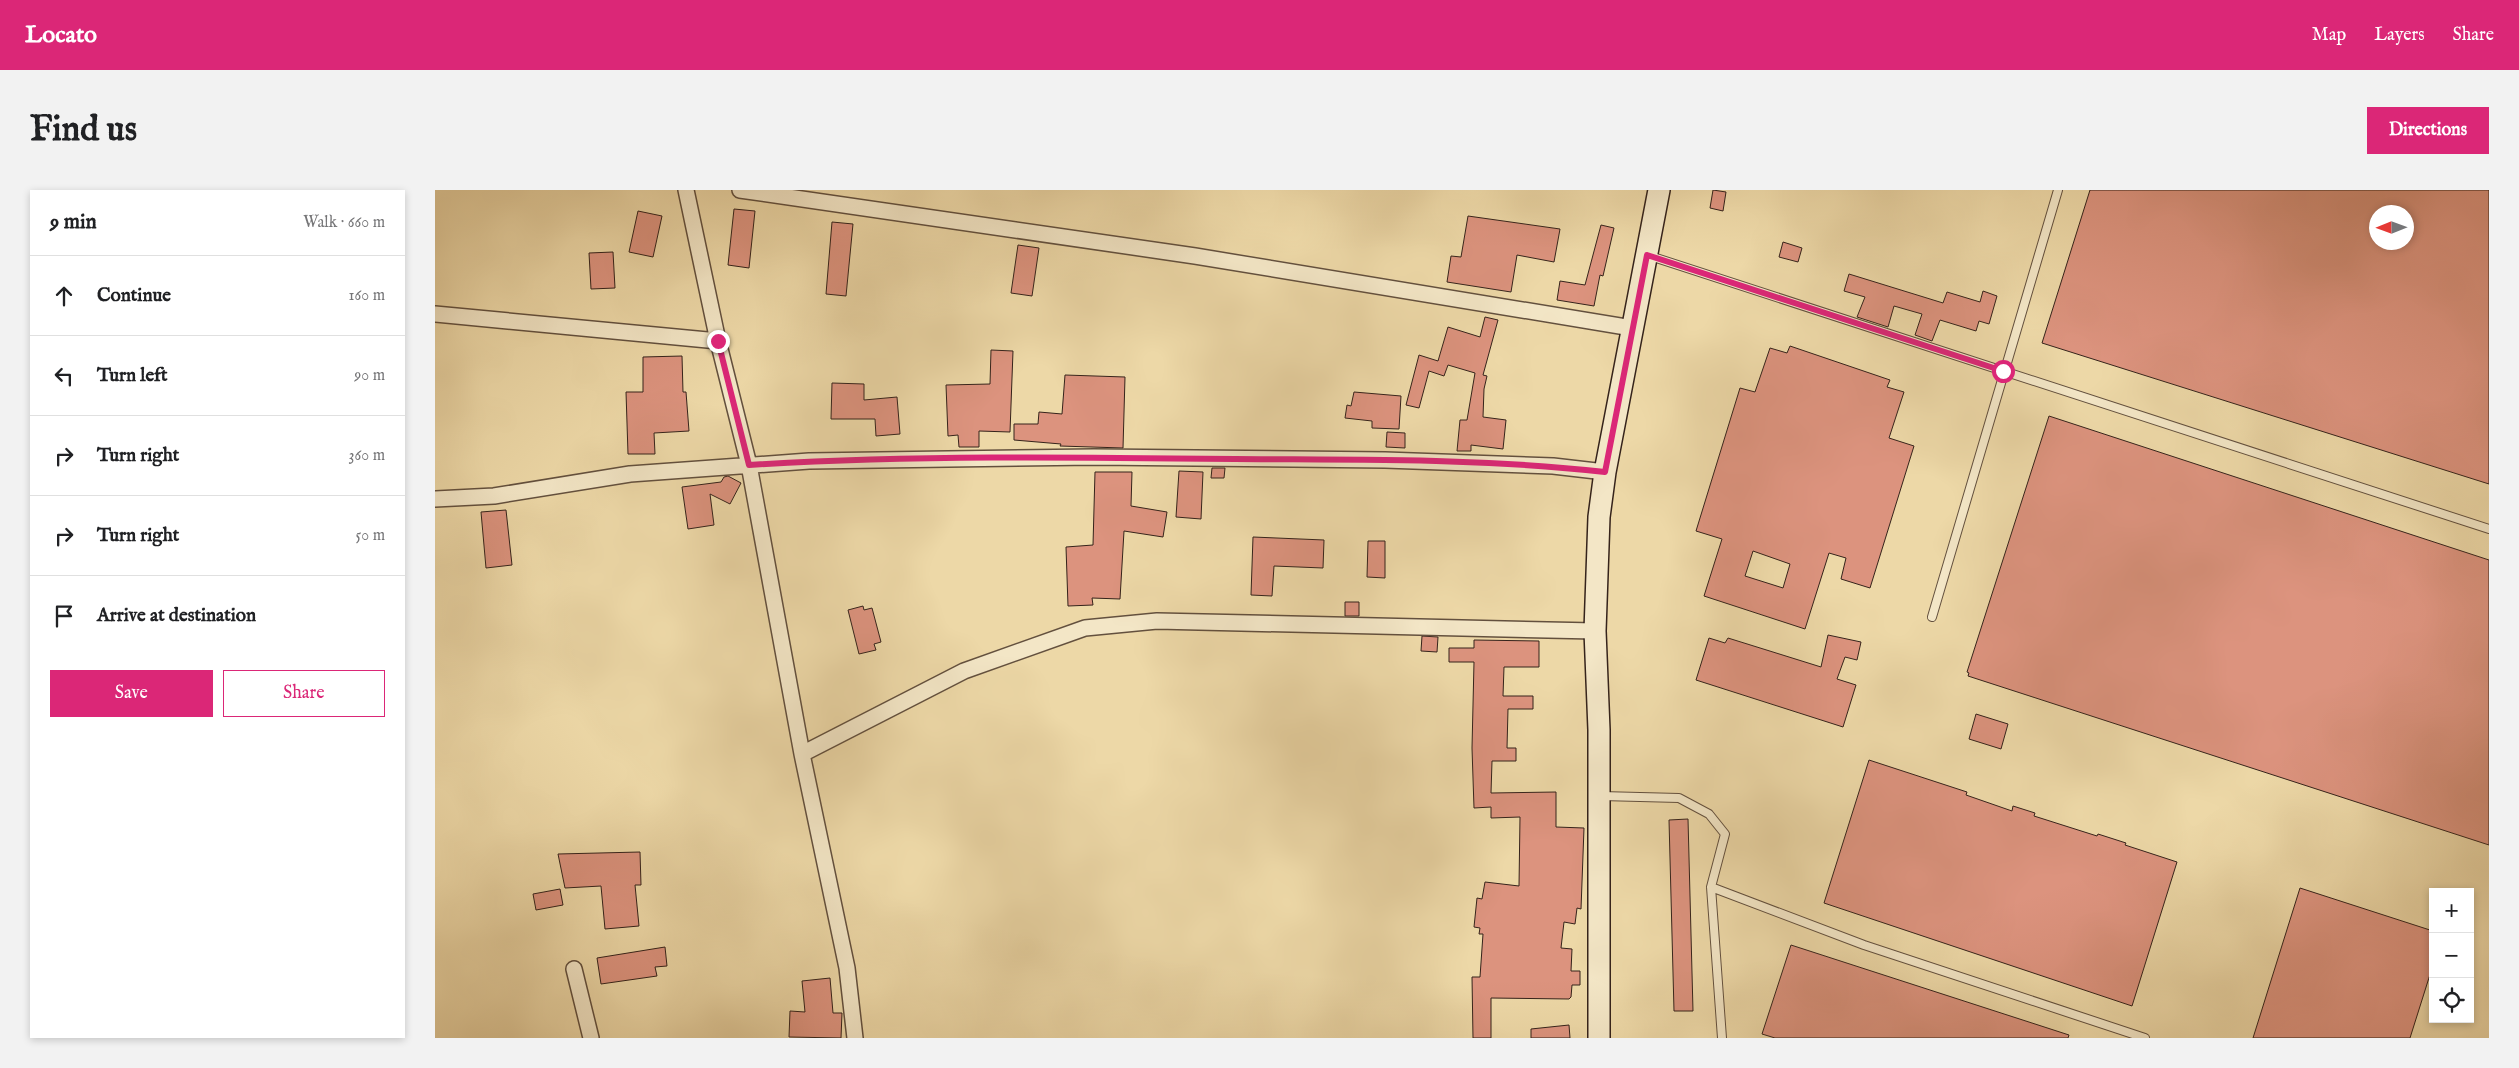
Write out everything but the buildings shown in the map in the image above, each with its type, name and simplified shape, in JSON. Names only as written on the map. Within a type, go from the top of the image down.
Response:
[{"type":"street","points":[[686,190],[718,341],[749,465],[802,754],[847,968],[855,1038]]},
{"type":"street","points":[[740,190],[1195,256],[1632,328]]},
{"type":"street","points":[[1599,1038],[1599,796],[1595,631],[1598,537],[1605,472],[1659,190]]},
{"type":"street","points":[[435,314],[718,341]]},
{"type":"street","points":[[435,499],[494,496],[630,474],[809,461],[1114,458],[1385,460],[1553,466],[1605,472]]},
{"type":"street","points":[[802,754],[964,671],[1085,628],[1157,621],[1595,631]]},
{"type":"street","points":[[574,969],[591,1038]]},
{"type":"lane","points":[[1931,617],[2058,190]]},
{"type":"lane","points":[[1647,255],[2489,529]]},
{"type":"lane","points":[[1599,796],[1679,798],[1709,814],[1725,834],[1711,888],[1723,1038]]},
{"type":"lane","points":[[1711,888],[1864,945],[2145,1038]]},
{"type":"route","points":[[718,341],[749,465],[809,461],[1094,458],[1385,460],[1553,466],[1605,472],[1647,255],[2003,371]]}]
